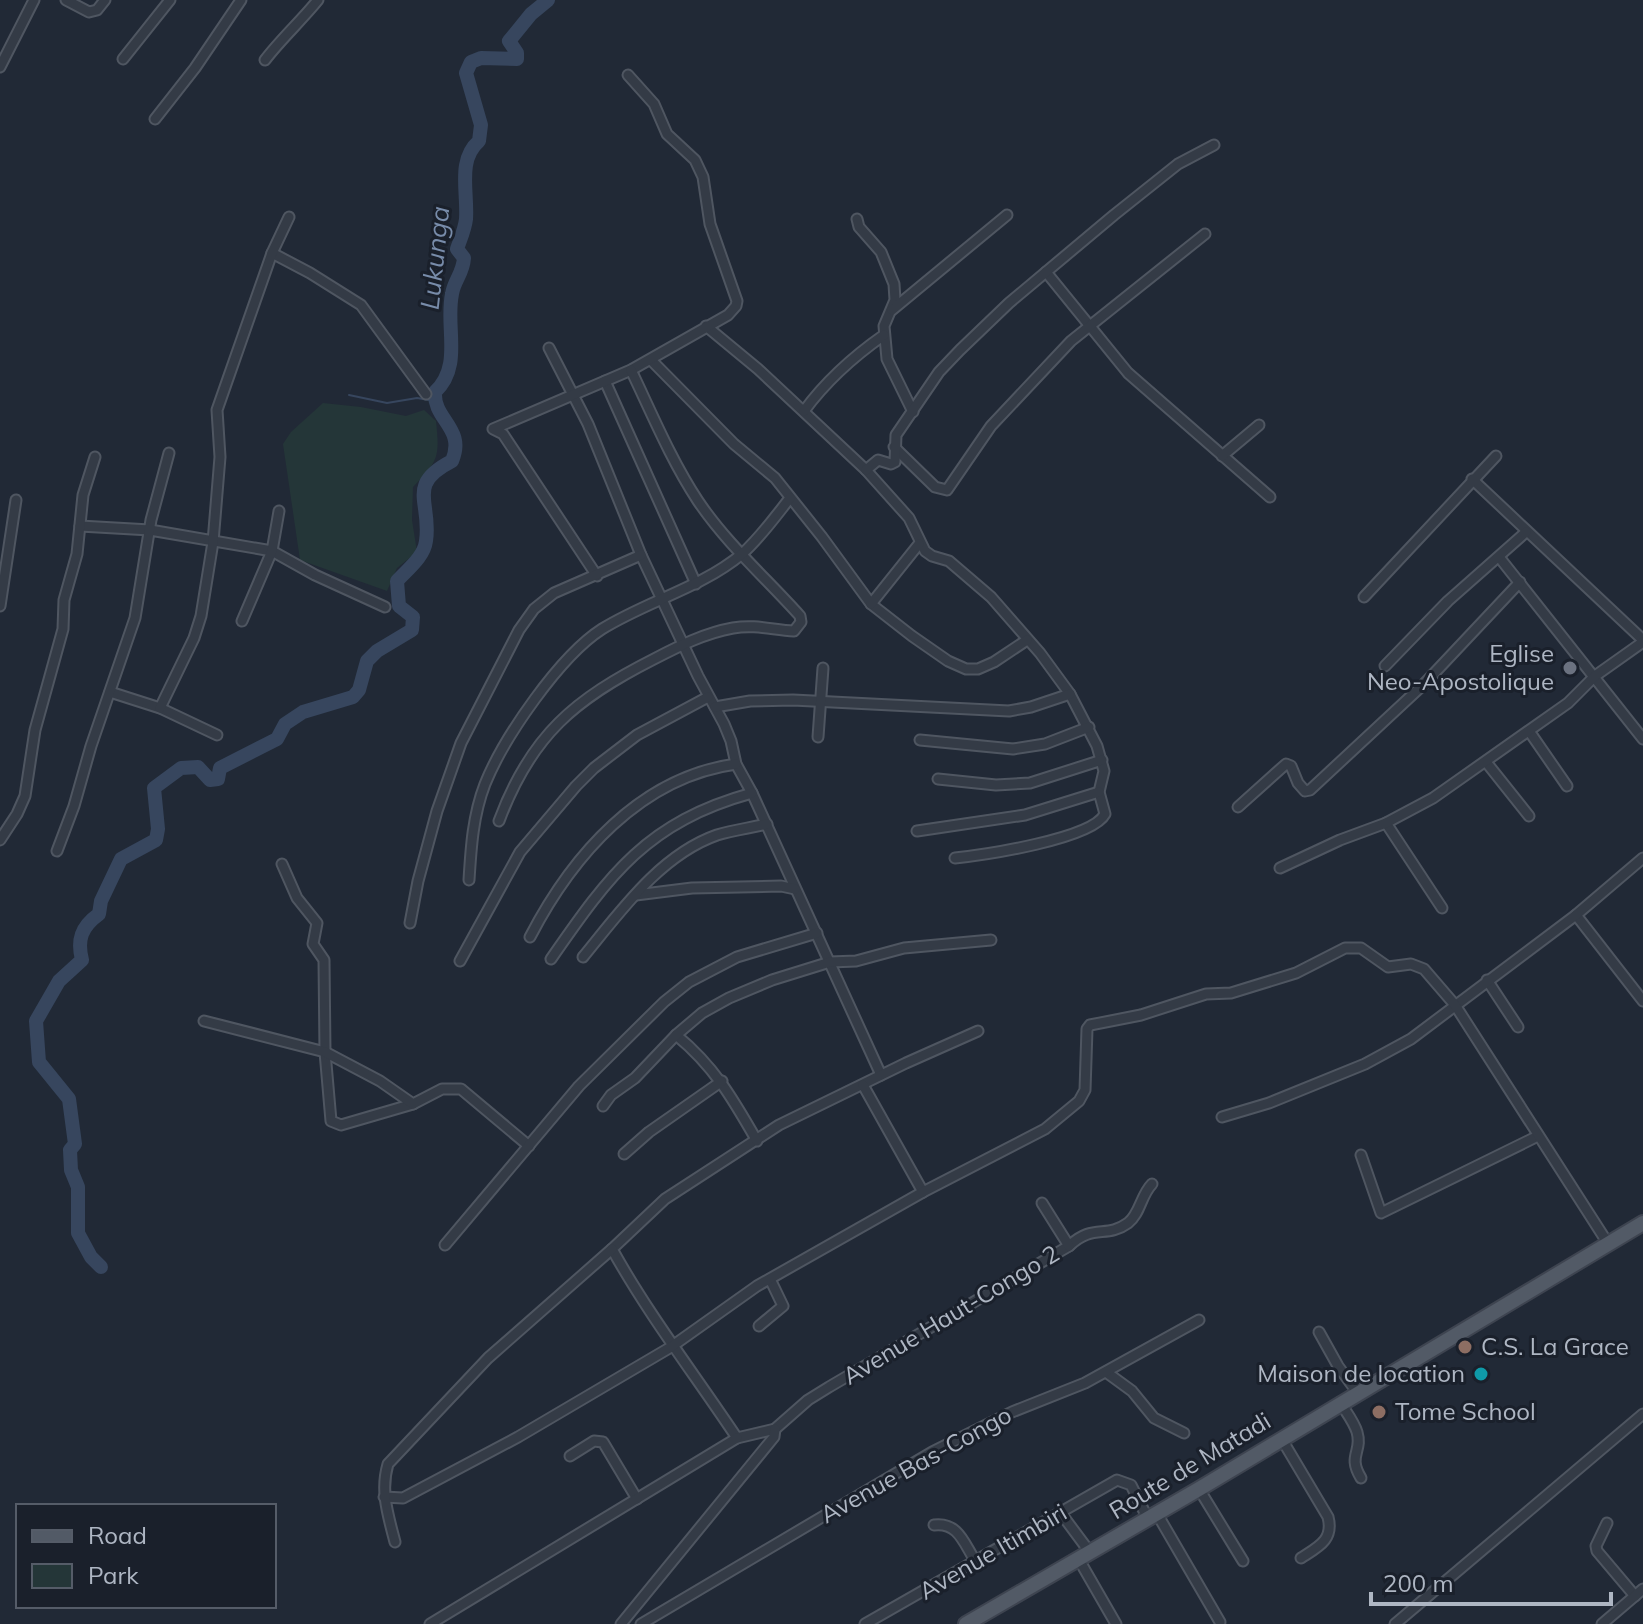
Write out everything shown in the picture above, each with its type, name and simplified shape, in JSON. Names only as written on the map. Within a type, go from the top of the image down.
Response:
[{"type":"main road","name":"Route de Matadi","points":[[966,1624],[1151,1514],[1199,1489],[1643,1223]]},
{"type":"street","points":[[0,67],[34,0]]},
{"type":"street","points":[[66,0],[89,12],[97,10],[105,0]]},
{"type":"street","points":[[123,59],[170,0]]},
{"type":"street","points":[[155,119],[195,68],[241,0]]},
{"type":"street","points":[[265,60],[318,0]]},
{"type":"street","points":[[597,576],[503,434],[493,429],[651,360],[728,315],[737,301],[710,224],[703,177],[695,160],[667,134],[654,104],[628,75]]},
{"type":"street","points":[[866,470],[878,460],[891,464],[895,462],[896,435],[939,372],[960,350],[1046,272],[1178,164],[1214,145]]},
{"type":"street","points":[[892,310],[1007,215]]},
{"type":"street","points":[[160,708],[194,638],[201,616],[213,542],[220,457],[217,410],[272,253],[289,217]]},
{"type":"street","points":[[857,219],[859,227],[874,242],[886,261],[894,284],[895,300],[884,326],[884,335],[890,366],[913,412]]},
{"type":"street","points":[[894,446],[935,487],[947,490],[991,426],[1028,385],[1088,326],[1205,234]]},
{"type":"street","points":[[272,253],[361,305],[426,394]]},
{"type":"street","points":[[1046,272],[1128,373],[1270,497]]},
{"type":"street","points":[[706,326],[866,470],[909,518],[919,544],[932,556],[949,561],[991,597],[1070,694],[1089,727],[1104,771],[1099,792],[1105,814],[1098,824],[1045,842],[955,858]]},
{"type":"street","points":[[804,411],[821,388],[863,349],[884,335]]},
{"type":"street","points":[[549,348],[574,395],[641,555],[731,741],[736,764],[767,824],[881,1075]]},
{"type":"street","points":[[651,360],[734,444],[775,478],[871,604],[924,645],[948,661],[966,669],[978,669],[1027,640]]},
{"type":"street","points":[[499,821],[523,766],[557,723],[606,684],[683,644],[733,628],[777,627],[794,631],[798,627],[800,616],[741,554],[699,503],[631,370]]},
{"type":"street","points":[[605,381],[696,584]]},
{"type":"street","points":[[1222,456],[1259,425]]},
{"type":"street","points":[[57,851],[135,618],[150,530],[169,453]]},
{"type":"street","points":[[1364,597],[1496,456]]},
{"type":"street","points":[[0,840],[25,796],[35,730],[63,629],[64,600],[77,554],[83,495],[95,457]]},
{"type":"street","points":[[1280,868],[1386,823],[1433,798],[1568,703],[1595,676],[1643,641],[1472,479]]},
{"type":"street","points":[[469,880],[471,838],[486,782],[541,691],[561,666],[589,638],[605,628],[696,584],[741,554],[790,498]]},
{"type":"street","points":[[0,606],[16,500]]},
{"type":"street","points":[[242,621],[272,551],[279,511]]},
{"type":"street","points":[[80,526],[150,530],[272,551],[315,575],[385,607]]},
{"type":"street","points":[[1385,666],[1448,601],[1526,532]]},
{"type":"street","points":[[871,604],[919,544]]},
{"type":"street","points":[[410,923],[437,811],[461,743],[506,652],[534,609],[554,593],[641,555]]},
{"type":"street","points":[[1499,557],[1643,739]]},
{"type":"street","points":[[1238,807],[1286,764],[1291,766],[1305,791],[1310,790],[1424,684],[1520,582]]},
{"type":"street","points":[[818,737],[823,668]]},
{"type":"street","points":[[110,692],[160,708],[217,735]]},
{"type":"street","points":[[715,707],[750,701],[1009,711],[1070,694]]},
{"type":"street","points":[[460,961],[520,852],[576,786],[637,735],[708,697]]},
{"type":"street","points":[[920,740],[1013,749],[1045,744],[1089,727]]},
{"type":"street","points":[[1529,731],[1567,786]]},
{"type":"street","points":[[938,779],[996,785],[1030,783],[1102,760]]},
{"type":"street","points":[[1486,762],[1529,816]]},
{"type":"street","points":[[530,937],[549,900],[583,855],[629,810],[683,778],[713,767],[736,764]]},
{"type":"street","points":[[917,831],[1025,815],[1099,792]]},
{"type":"street","points":[[551,959],[593,899],[650,840],[680,820],[752,793]]},
{"type":"street","points":[[1386,823],[1442,908]]},
{"type":"street","points":[[583,957],[636,895],[676,857],[717,836],[767,824]]},
{"type":"street","points":[[1222,1117],[1269,1103],[1365,1064],[1411,1039],[1576,915],[1643,858]]},
{"type":"street","points":[[282,864],[297,898],[317,923],[313,944],[324,960],[325,1052],[333,1124],[341,1125],[413,1104],[442,1089],[461,1089],[529,1146]]},
{"type":"street","points":[[636,895],[692,888],[781,886],[795,889]]},
{"type":"street","points":[[1576,915],[1643,1001]]},
{"type":"street","points":[[445,1245],[579,1086],[664,1002],[689,982],[737,957],[817,933]]},
{"type":"street","points":[[603,1106],[676,1035],[702,1013],[729,998],[772,980],[830,962],[856,961],[904,948],[991,940]]},
{"type":"street","points":[[384,1497],[403,1498],[453,1473],[674,1344],[770,1279],[923,1192],[1045,1129],[1079,1101],[1087,1083],[1086,1036],[1090,1025],[1141,1015],[1206,994],[1231,993],[1296,973],[1353,946],[1372,954],[1388,967],[1411,964],[1424,969],[1455,1005],[1609,1245]]},
{"type":"street","points":[[1487,980],[1518,1027]]},
{"type":"street","points":[[204,1021],[325,1052],[380,1081],[413,1104]]},
{"type":"street","points":[[395,1542],[384,1497],[384,1477],[393,1457],[488,1358],[665,1199],[791,1118],[978,1031]]},
{"type":"street","points":[[676,1035],[701,1055],[722,1081],[757,1141]]},
{"type":"street","points":[[624,1154],[649,1132],[722,1081]]},
{"type":"street","points":[[863,1085],[923,1192]]},
{"type":"street","points":[[1361,1155],[1381,1213],[1538,1136]]},
{"type":"street","name":"Avenue Haut-Congo 2","points":[[430,1624],[737,1438],[775,1429],[819,1394],[1093,1230],[1104,1232],[1129,1222],[1136,1214],[1144,1192],[1152,1184]]},
{"type":"street","points":[[1042,1203],[1069,1246]]},
{"type":"street","points":[[612,1249],[634,1290],[737,1438]]},
{"type":"street","points":[[759,1326],[783,1306],[770,1279]]},
{"type":"street","name":"Avenue Bas-Congo","points":[[641,1624],[932,1452],[1012,1412],[1085,1383],[1199,1320]]},
{"type":"street","points":[[1319,1332],[1357,1392]]},
{"type":"street","points":[[1106,1372],[1132,1391],[1154,1418],[1184,1433]]},
{"type":"street","points":[[1340,1402],[1358,1434],[1354,1456],[1355,1468],[1361,1478]]},
{"type":"street","points":[[1400,1622],[1643,1414]]},
{"type":"street","points":[[621,1624],[774,1437],[775,1429]]},
{"type":"street","points":[[1281,1438],[1330,1525],[1324,1543],[1301,1558]]},
{"type":"street","points":[[570,1456],[599,1439],[637,1499]]},
{"type":"street","name":"Avenue Itimbiri","points":[[865,1624],[1117,1480],[1131,1485],[1220,1622]]},
{"type":"street","points":[[1199,1489],[1243,1561]]},
{"type":"street","points":[[1060,1512],[1116,1624]]},
{"type":"street","points":[[1602,1624],[1639,1593],[1597,1551],[1596,1546],[1607,1523]]},
{"type":"street","points":[[934,1525],[946,1524],[954,1528],[976,1562]]},
{"type":"green space","points":[[323,403],[406,416],[424,410],[436,421],[438,443],[435,458],[413,487],[412,520],[417,552],[397,568],[387,591],[300,560],[283,444],[291,432]]},
{"type":"waterway","name":"Lukunga","points":[[101,1267],[91,1257],[78,1233],[78,1187],[71,1170],[70,1150],[75,1144],[69,1099],[39,1062],[36,1021],[59,981],[82,960],[82,934],[99,914],[101,901],[121,859],[156,840],[158,829],[154,788],[181,768],[198,767],[210,780],[218,779],[220,768],[277,739],[285,724],[303,712],[353,697],[359,690],[367,661],[377,651],[412,630],[413,617],[399,606],[397,581],[425,547],[425,487],[429,478],[452,461],[455,450],[455,440],[439,410],[435,392],[443,382],[451,358],[450,307],[464,258],[457,249],[466,219],[466,167],[468,157],[479,141],[481,125],[466,73],[471,62],[481,58],[517,59],[517,53],[509,41],[531,14],[548,0]]},
{"type":"waterway","points":[[349,395],[387,403],[417,398],[435,401]]},
{"type":"place","name":"Eglise Neo-Apostolique","points":[[1570,668]]},
{"type":"place","name":"C.S. La Grace","points":[[1465,1347]]},
{"type":"place","name":"Maison de location","points":[[1481,1374]]},
{"type":"place","name":"Tome School","points":[[1379,1412]]}]
